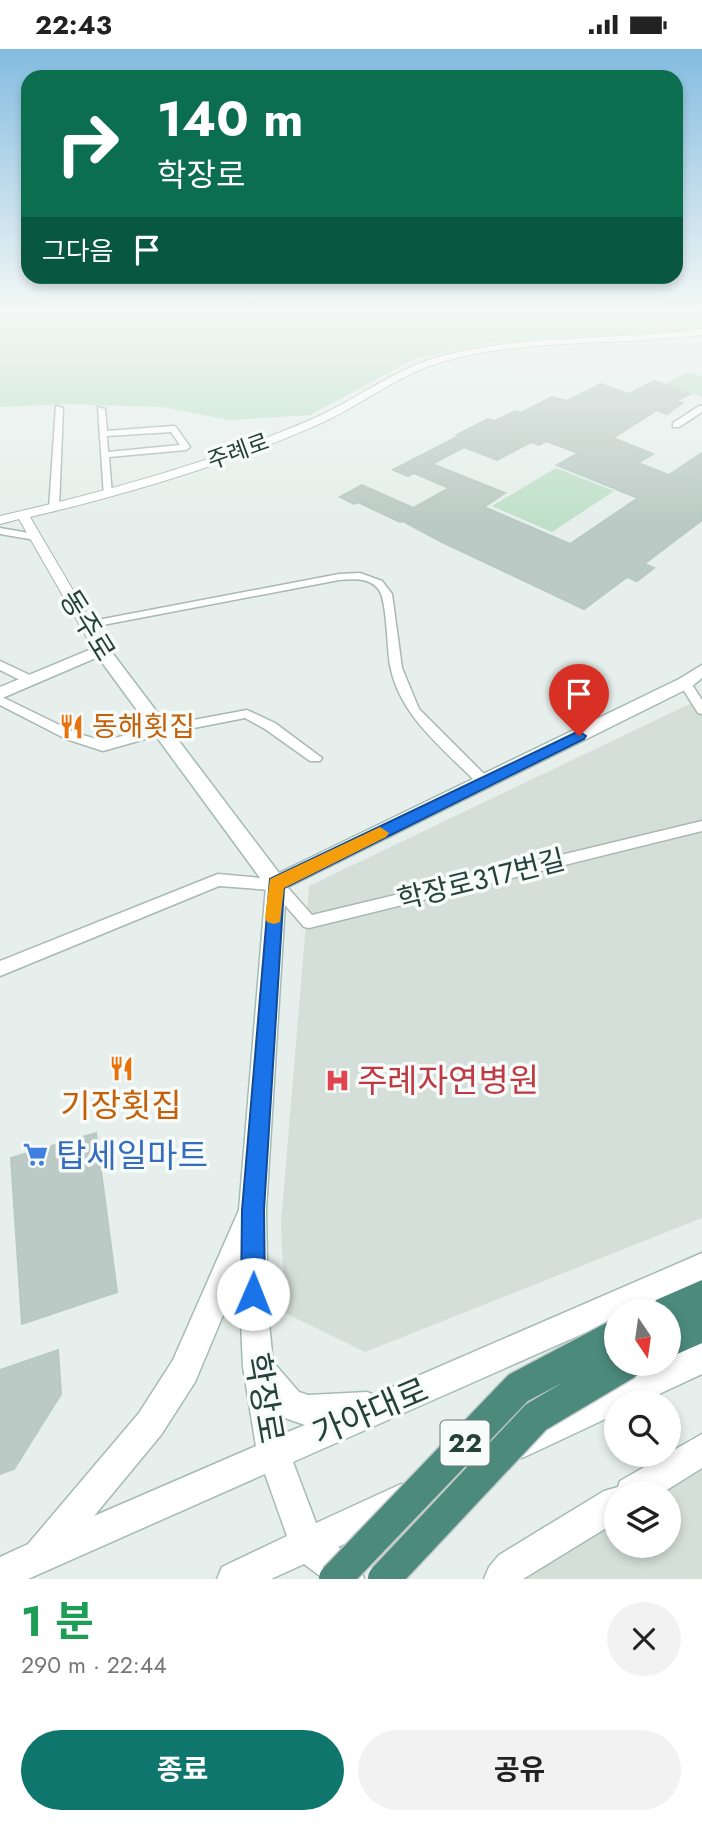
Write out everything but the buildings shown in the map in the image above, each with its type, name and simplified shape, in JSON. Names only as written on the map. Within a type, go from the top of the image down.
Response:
[{"type":"highway","points":[[681,1305],[702,1296]]},
{"type":"highway","points":[[681,1336],[702,1327]]},
{"type":"highway","name":"22","points":[[335,1579],[519,1388],[604,1342]]},
{"type":"highway","name":"22","points":[[384,1579],[536,1417],[605,1376]]},
{"type":"main road","points":[[0,693],[101,650]]},
{"type":"main road","name":"동주로","points":[[101,650],[276,884]]},
{"type":"main road","points":[[276,884],[694,677]]},
{"type":"main road","name":"학장로","points":[[276,884],[253,1210],[253,1313],[258,1367],[274,1452],[307,1545]]},
{"type":"main road","points":[[38,1557],[150,1424],[184,1371],[253,1210]]},
{"type":"main road","name":"가야대로","points":[[0,1574],[702,1267]]},
{"type":"main road","points":[[234,1579],[702,1358]]},
{"type":"main road","points":[[258,1367],[289,1404],[308,1410],[379,1407]]},
{"type":"main road","points":[[652,1481],[702,1450]]},
{"type":"main road","points":[[500,1579],[511,1567],[604,1510]]},
{"type":"main road","points":[[307,1545],[352,1579]]},
{"type":"street","name":"주례로","points":[[0,520],[107,495],[317,422],[388,380]]},
{"type":"street","points":[[54,507],[59,408]]},
{"type":"street","points":[[676,425],[702,408]]},
{"type":"street","points":[[101,409],[107,495]]},
{"type":"street","points":[[103,435],[173,429],[186,447],[104,455]]},
{"type":"street","name":"동주로","points":[[23,515],[101,650]]},
{"type":"street","points":[[0,531],[34,537]]},
{"type":"street","points":[[87,625],[339,577],[369,578],[383,586],[387,594],[396,669],[414,711],[484,782]]},
{"type":"street","points":[[0,665],[30,680]]},
{"type":"street","points":[[694,677],[702,710]]},
{"type":"street","points":[[0,700],[71,736],[103,745],[131,740],[161,730],[247,714],[270,726],[315,758]]},
{"type":"street","name":"학장로317번길","points":[[276,884],[309,922],[702,826]]},
{"type":"street","points":[[0,969],[218,880],[276,884]]},
{"type":"shaded area","points":[[702,698],[702,1218],[365,1352],[285,1313],[281,1223],[309,886]]},
{"type":"shaded area","points":[[702,1465],[702,1579],[523,1579],[558,1550],[604,1522],[604,1558],[681,1558],[681,1481],[675,1481]]},
{"type":"green space","points":[[0,380],[374,380],[310,415],[230,420],[162,407],[64,404],[0,407]]},
{"type":"green space","points":[[672,380],[702,380],[702,397],[665,384]]},
{"type":"green space","points":[[556,468],[614,491],[552,532],[492,506]]},
{"type":"slow traffic","points":[[274,917],[276,884],[380,833]]},
{"type":"place","name":"동해횟집","points":[[72,726]]},
{"type":"place","name":"기장횟집","points":[[121,1068]]},
{"type":"place","name":"주례자연병원","points":[[337,1080]]},
{"type":"place","name":"탑세일마트","points":[[36,1155]]},
{"type":"route","points":[[253,1294],[253,1210],[276,884],[579,736]]}]
